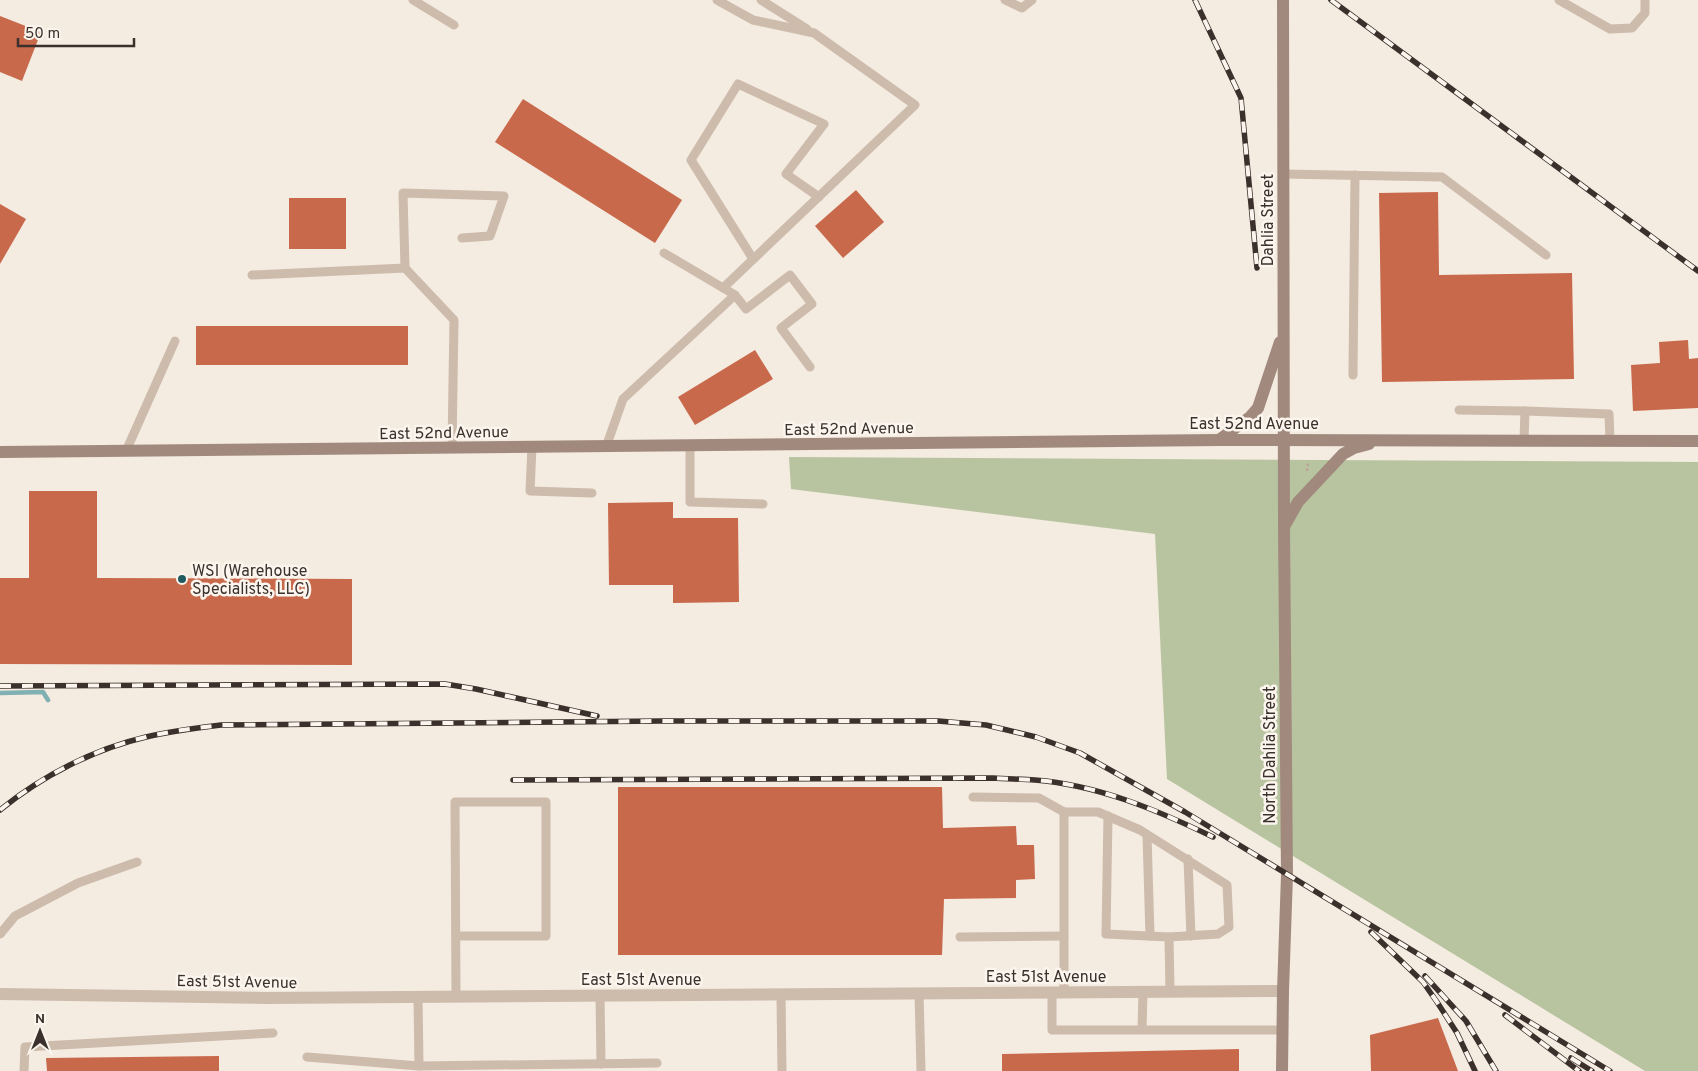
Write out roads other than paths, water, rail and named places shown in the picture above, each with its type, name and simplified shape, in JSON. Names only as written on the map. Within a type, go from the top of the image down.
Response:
[{"type":"street","name":"Dahlia Street","points":[[1283,0],[1284,439]]},
{"type":"street","points":[[1219,440],[1250,417],[1258,408],[1279,346],[1284,317]]},
{"type":"street","name":"East 52nd Avenue","points":[[0,452],[1284,439],[1698,441]]},
{"type":"street","name":"North Dahlia Street","points":[[1282,1071],[1286,875],[1284,439]]},
{"type":"street","points":[[1284,527],[1298,502],[1343,454],[1354,448],[1391,440]]},
{"type":"street","name":"East 51st Avenue","points":[[0,994],[266,998],[1283,991]]},
{"type":"lane","points":[[413,0],[454,25]]},
{"type":"lane","points":[[716,0],[753,20],[814,33]]},
{"type":"lane","points":[[723,288],[915,105],[814,33],[761,0]]},
{"type":"lane","points":[[1005,0],[1022,8],[1032,0]]},
{"type":"lane","points":[[1559,0],[1610,29],[1632,28],[1645,13],[1645,0]]},
{"type":"lane","points":[[753,260],[691,160],[738,84],[824,124],[786,174],[819,197]]},
{"type":"lane","points":[[1283,174],[1442,177],[1546,255]]},
{"type":"lane","points":[[1353,375],[1355,175]]},
{"type":"lane","points":[[452,448],[454,320],[405,268],[403,193],[504,196],[490,236],[462,238]]},
{"type":"lane","points":[[664,253],[735,295],[746,309],[790,275],[812,304],[781,328],[810,367]]},
{"type":"lane","points":[[252,275],[405,268]]},
{"type":"lane","points":[[606,447],[623,399],[735,295]]},
{"type":"lane","points":[[126,451],[175,341]]},
{"type":"lane","points":[[1459,410],[1609,414],[1610,441]]},
{"type":"lane","points":[[1524,440],[1525,411]]},
{"type":"lane","points":[[690,446],[690,502],[763,504]]},
{"type":"lane","points":[[532,447],[530,491],[592,493]]},
{"type":"lane","points":[[973,797],[1039,798],[1064,812],[1098,812],[1108,816],[1140,830],[1227,885],[1229,927],[1218,934],[1192,936],[1169,937],[1106,934],[1108,816]]},
{"type":"lane","points":[[456,936],[546,936],[546,802],[455,802],[456,997]]},
{"type":"lane","points":[[1064,812],[1064,936],[1052,1030],[1283,1030]]},
{"type":"lane","points":[[1147,835],[1150,936]]},
{"type":"lane","points":[[1188,859],[1192,936]]},
{"type":"lane","points":[[0,934],[15,916],[70,887],[137,862]]},
{"type":"lane","points":[[960,937],[1064,936]]},
{"type":"lane","points":[[1169,937],[1170,992]]},
{"type":"lane","points":[[1142,1029],[1143,992]]},
{"type":"lane","points":[[781,994],[782,1071]]},
{"type":"lane","points":[[919,994],[921,1071]]},
{"type":"lane","points":[[600,996],[601,1064]]},
{"type":"lane","points":[[418,997],[419,1066]]},
{"type":"lane","points":[[24,1071],[25,1047],[273,1033]]},
{"type":"lane","points":[[307,1057],[419,1066],[657,1063]]},
{"type":"waterway","points":[[0,693],[43,692],[48,700]]},
{"type":"railway","points":[[1195,0],[1241,98],[1257,268]]},
{"type":"railway","points":[[1331,0],[1698,271]]},
{"type":"railway","points":[[0,686],[445,684],[597,716]]},
{"type":"railway","points":[[0,810],[33,786],[88,756],[127,742],[155,735],[221,725],[662,721],[938,721],[986,725],[1036,737],[1080,753],[1185,812],[1610,1071]]},
{"type":"railway","points":[[513,780],[993,778],[1035,780],[1082,787],[1127,800],[1213,837]]},
{"type":"railway","points":[[1371,932],[1423,982],[1457,1033],[1475,1071]]},
{"type":"railway","points":[[1425,976],[1466,1021],[1496,1071]]},
{"type":"railway","points":[[1505,1015],[1579,1071]]},
{"type":"railway","points":[[1571,1058],[1592,1071]]},
{"type":"place","name":"WSI (Warehouse Specialists, LLC)","points":[[182,579]]}]
